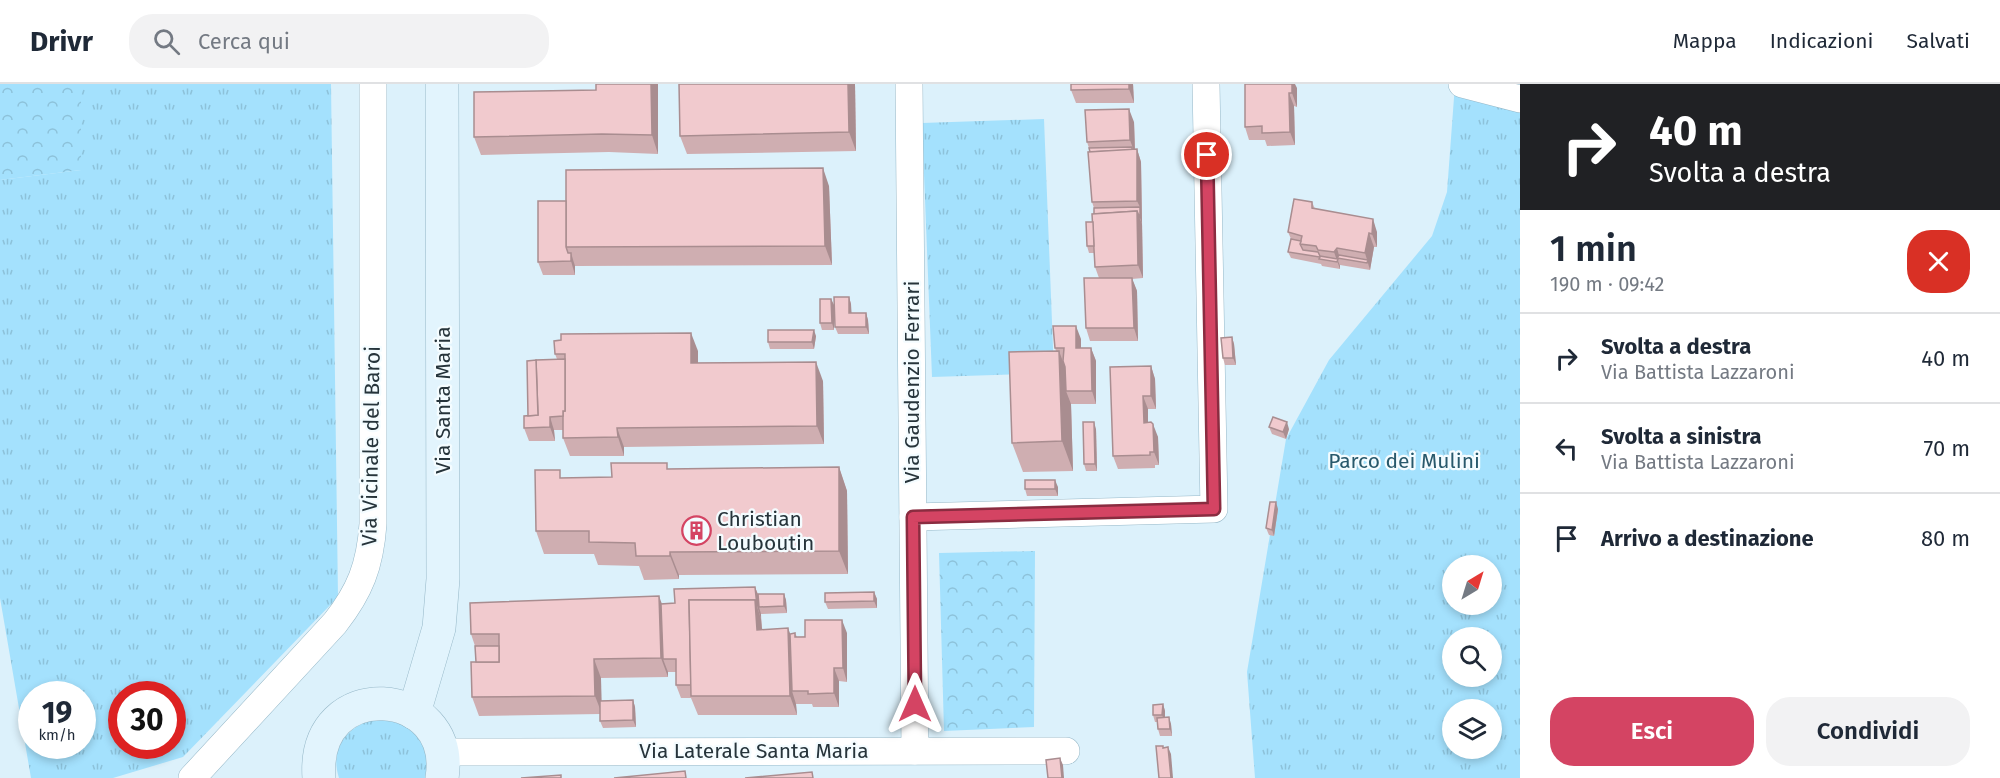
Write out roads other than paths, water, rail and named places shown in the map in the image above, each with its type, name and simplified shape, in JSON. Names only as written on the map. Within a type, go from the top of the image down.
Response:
[{"type":"street","name":"Via Vicinale del Baroi","points":[[192,778],[335,624],[356,594],[364,577],[371,551],[374,524],[373,84]]},
{"type":"street","name":"Via Santa Maria","points":[[414,713],[439,628],[443,579],[442,84]]},
{"type":"street","name":"Via Gaudenzio Ferrari","points":[[909,84],[915,751]]},
{"type":"street","points":[[913,517],[1214,509],[1206,84]]},
{"type":"street","points":[[1462,84],[1520,99]]},
{"type":"street","points":[[319,778],[318,762],[321,746],[328,732],[338,719],[367,704],[383,703],[400,706],[427,723],[436,737],[442,765]]},
{"type":"street","name":"Via Laterale Santa Maria","points":[[442,765],[915,751],[1066,751]]},
{"type":"place","name":"Christian Louboutin","points":[[696,531]]},
{"type":"park label","name":"Parco dei Mulini","points":[[1404,461]]}]
